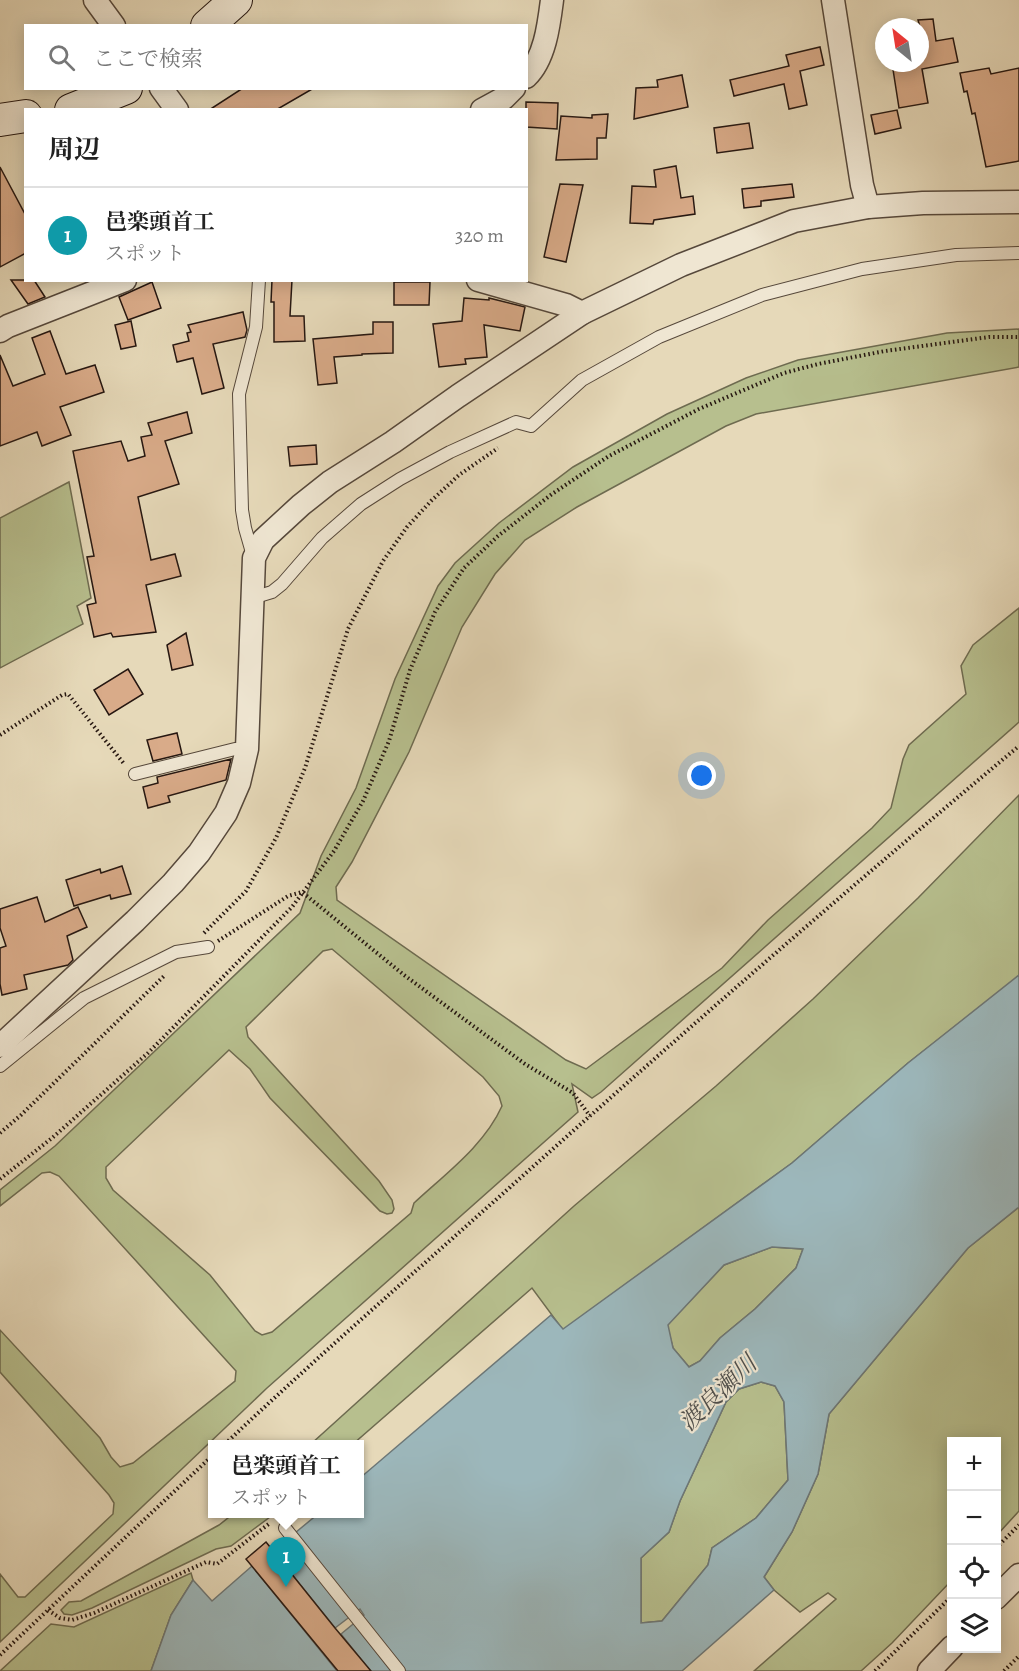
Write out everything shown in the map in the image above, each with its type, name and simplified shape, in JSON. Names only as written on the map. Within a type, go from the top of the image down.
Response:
[{"type":"street","points":[[94,0],[112,24]]},
{"type":"street","points":[[209,24],[236,0]]},
{"type":"street","points":[[528,75],[532,72],[541,52],[552,0]]},
{"type":"street","points":[[833,0],[862,185],[868,207]]},
{"type":"street","points":[[76,108],[121,90]]},
{"type":"street","points":[[162,90],[176,108]]},
{"type":"street","points":[[486,108],[504,98],[512,90]]},
{"type":"street","points":[[0,120],[24,116]]},
{"type":"street","points":[[0,1046],[135,921],[199,853],[226,813],[239,783],[247,749],[254,558],[262,540],[300,505],[330,482],[393,442],[582,313],[681,265],[794,221],[868,207],[923,202],[1019,202]]},
{"type":"street","points":[[0,331],[120,282]]},
{"type":"street","points":[[485,282],[566,304],[582,313]]},
{"type":"street","points":[[1001,1593],[1019,1575]]},
{"type":"street","points":[[929,1671],[947,1651]]},
{"type":"lane","points":[[252,598],[272,592],[282,584],[322,538],[362,504],[400,479],[450,452],[516,422],[531,426],[582,380],[659,337],[762,296],[862,269],[956,255],[1019,253]]},
{"type":"lane","points":[[254,558],[242,510],[239,394],[256,327],[259,282]]},
{"type":"lane","points":[[135,774],[235,749],[247,749]]},
{"type":"lane","points":[[0,1066],[84,998],[176,952],[208,947]]},
{"type":"lane","points":[[285,1528],[399,1671]]},
{"type":"path","points":[[0,1179],[52,1138],[148,1053],[292,907],[334,851],[363,801],[389,741],[410,670],[435,612],[464,568],[498,536],[552,494],[609,456],[699,410],[784,373],[885,351],[989,337],[1019,337]]},
{"type":"path","points":[[0,1133],[160,981],[185,951],[246,891],[276,838],[305,768],[348,629],[382,561],[431,501],[459,475],[531,426]]},
{"type":"path","points":[[0,735],[62,695],[68,694],[135,774]]},
{"type":"path","points":[[229,1440],[590,1116],[896,848],[1019,746]]},
{"type":"path","points":[[208,947],[288,896],[302,892]]},
{"type":"path","points":[[302,892],[439,1001],[525,1064],[573,1093],[590,1116]]},
{"type":"path","points":[[0,1655],[208,1461]]},
{"type":"path","points":[[48,1610],[60,1618],[72,1620],[94,1613],[206,1562],[217,1564],[271,1522]]},
{"type":"path","points":[[999,1545],[1019,1525]]},
{"type":"path","points":[[875,1671],[948,1599]]},
{"type":"path","points":[[1004,1671],[1019,1656]]},
{"type":"green space","points":[[1019,329],[1019,367],[756,414],[726,426],[577,507],[525,540],[495,574],[462,627],[409,752],[352,862],[336,887],[337,900],[566,1060],[586,1069],[722,968],[768,920],[872,828],[891,808],[903,759],[909,745],[966,694],[961,666],[973,645],[1019,608],[1019,722],[601,1092],[592,1098],[572,1084],[578,1112],[267,1388],[212,1440],[208,1440],[208,1444],[0,1642],[0,1574],[18,1597],[25,1597],[113,1514],[114,1503],[0,1372],[0,1330],[100,1438],[120,1467],[133,1463],[235,1381],[236,1371],[59,1176],[50,1172],[42,1173],[0,1206],[0,1190],[55,1146],[300,913],[321,856],[356,788],[395,679],[438,586],[455,563],[499,523],[573,467],[667,414],[746,378],[798,360],[947,333]],"holes":[[[332,949],[483,1077],[499,1096],[502,1106],[485,1134],[451,1170],[414,1203],[411,1213],[272,1332],[262,1335],[255,1331],[210,1275],[113,1190],[106,1178],[106,1167],[229,1050],[250,1069],[270,1098],[380,1211],[387,1214],[392,1213],[394,1209],[392,1200],[379,1181],[248,1037],[246,1027],[323,951]]]},
{"type":"green space","points":[[69,482],[91,598],[77,606],[83,624],[0,668],[0,518]]},
{"type":"green space","points":[[1019,795],[1019,975],[1017,978],[908,1063],[792,1163],[563,1330],[532,1288],[358,1440],[315,1440],[574,1206],[716,1086],[813,999],[918,898]]},
{"type":"green space","points":[[1019,1207],[1019,1511],[1001,1531],[1001,1437],[947,1437],[947,1585],[892,1643],[861,1671],[754,1671],[836,1599],[828,1593],[800,1612],[774,1590],[764,1577],[792,1532],[818,1474],[829,1414],[968,1248]]},
{"type":"green space","points":[[772,1247],[803,1249],[796,1268],[755,1309],[720,1338],[700,1361],[689,1367],[673,1348],[667,1325],[724,1265]]},
{"type":"green space","points":[[761,1382],[775,1386],[784,1402],[788,1480],[756,1518],[712,1548],[708,1565],[662,1621],[641,1623],[641,1558],[669,1532],[680,1501],[726,1402],[739,1389]]},
{"type":"green space","points":[[228,1518],[269,1518],[231,1546],[216,1549],[92,1608],[72,1615],[64,1614],[61,1610],[69,1602],[81,1601]]},
{"type":"green space","points":[[191,1573],[193,1580],[171,1615],[151,1671],[0,1671],[51,1624],[74,1627]]},
{"type":"water","name":"渡良瀬川","points":[[1019,975],[1019,1207],[968,1248],[829,1414],[818,1474],[792,1532],[764,1577],[774,1590],[682,1671],[370,1671],[341,1634],[364,1615],[360,1609],[335,1628],[273,1551],[313,1518],[364,1518],[364,1475],[551,1315],[563,1329],[792,1163],[908,1063]],"holes":[[[772,1247],[803,1249],[796,1268],[755,1309],[720,1338],[700,1361],[689,1367],[673,1348],[668,1325],[724,1265]],[[761,1382],[775,1386],[784,1402],[788,1480],[756,1518],[712,1548],[708,1565],[662,1621],[641,1623],[641,1558],[669,1532],[680,1501],[726,1402],[739,1389]]]},
{"type":"water","points":[[252,1566],[337,1671],[151,1671],[171,1615],[193,1580],[212,1601]]},
{"type":"building","points":[[929,19],[933,19],[936,41],[953,38],[958,62],[929,68]]},
{"type":"building","points":[[820,47],[824,65],[800,71],[807,105],[789,109],[784,84],[734,96],[730,80],[789,66],[786,55]]},
{"type":"building","points":[[989,68],[991,74],[1019,68],[1019,161],[986,167],[975,113],[972,114],[960,73]]},
{"type":"building","points":[[893,72],[923,72],[928,103],[899,108]]},
{"type":"building","points":[[682,75],[688,107],[634,119],[636,88],[658,87],[657,80]]},
{"type":"building","points":[[240,90],[311,90],[279,108],[212,108]]},
{"type":"building","points":[[526,102],[558,103],[557,129],[528,127],[528,108],[526,108]]},
{"type":"building","points":[[897,110],[901,128],[875,134],[871,115]]},
{"type":"building","points":[[608,114],[606,138],[597,138],[597,159],[556,160],[561,116],[592,118],[592,115]]},
{"type":"building","points":[[749,123],[753,148],[717,153],[714,128]]},
{"type":"building","points":[[676,166],[681,198],[693,196],[695,214],[654,220],[653,224],[630,223],[632,186],[656,187],[654,170]]},
{"type":"building","points":[[0,167],[24,212],[24,254],[0,267]]},
{"type":"building","points":[[560,184],[583,185],[566,262],[544,257]]},
{"type":"building","points":[[792,184],[794,197],[761,201],[761,206],[744,208],[742,189]]},
{"type":"building","points":[[11,280],[35,282],[45,297],[28,304]]},
{"type":"building","points":[[152,282],[161,308],[128,320],[119,297]]},
{"type":"building","points":[[272,282],[292,282],[290,316],[304,316],[305,341],[274,342],[274,302],[271,302]]},
{"type":"building","points":[[394,282],[430,282],[429,305],[394,305]]},
{"type":"building","points":[[464,298],[489,300],[489,298],[525,307],[520,331],[484,325],[487,357],[465,359],[466,364],[439,367],[433,324],[462,321]]},
{"type":"building","points":[[243,312],[247,330],[245,337],[213,344],[224,388],[202,394],[193,358],[177,362],[173,345],[189,341],[187,333],[191,332],[188,325]]},
{"type":"building","points":[[131,321],[136,346],[121,349],[115,325]]},
{"type":"building","points":[[373,322],[393,322],[393,353],[334,357],[337,383],[318,385],[313,339],[373,334]]},
{"type":"building","points":[[50,331],[66,374],[95,365],[104,392],[60,407],[71,435],[42,446],[37,432],[0,446],[0,355],[13,386],[45,374],[32,338]]},
{"type":"building","points":[[187,412],[192,433],[165,441],[179,484],[138,497],[151,560],[175,554],[181,576],[146,585],[156,632],[113,637],[111,633],[94,637],[87,605],[96,603],[87,557],[94,556],[73,451],[121,441],[128,461],[145,456],[141,437],[152,435],[148,423]]},
{"type":"building","points":[[316,445],[317,464],[290,466],[288,447]]},
{"type":"building","points":[[186,633],[193,665],[172,670],[167,645]]},
{"type":"building","points":[[128,669],[143,694],[109,715],[94,690]]},
{"type":"building","points":[[177,733],[182,754],[153,761],[147,740]]},
{"type":"building","points":[[231,759],[226,780],[168,796],[170,802],[148,808],[143,787],[158,783],[157,777]]},
{"type":"building","points":[[122,866],[131,894],[111,899],[110,895],[74,906],[66,880],[100,869],[101,873]]},
{"type":"building","points":[[37,897],[45,922],[78,907],[87,927],[67,936],[73,960],[68,965],[24,975],[27,989],[2,995],[0,948],[6,946],[0,928],[0,909]]},
{"type":"building","points":[[266,1542],[371,1671],[338,1671],[246,1559]]},
{"type":"place","name":"邑楽頭首工","points":[[286,1587]]}]
